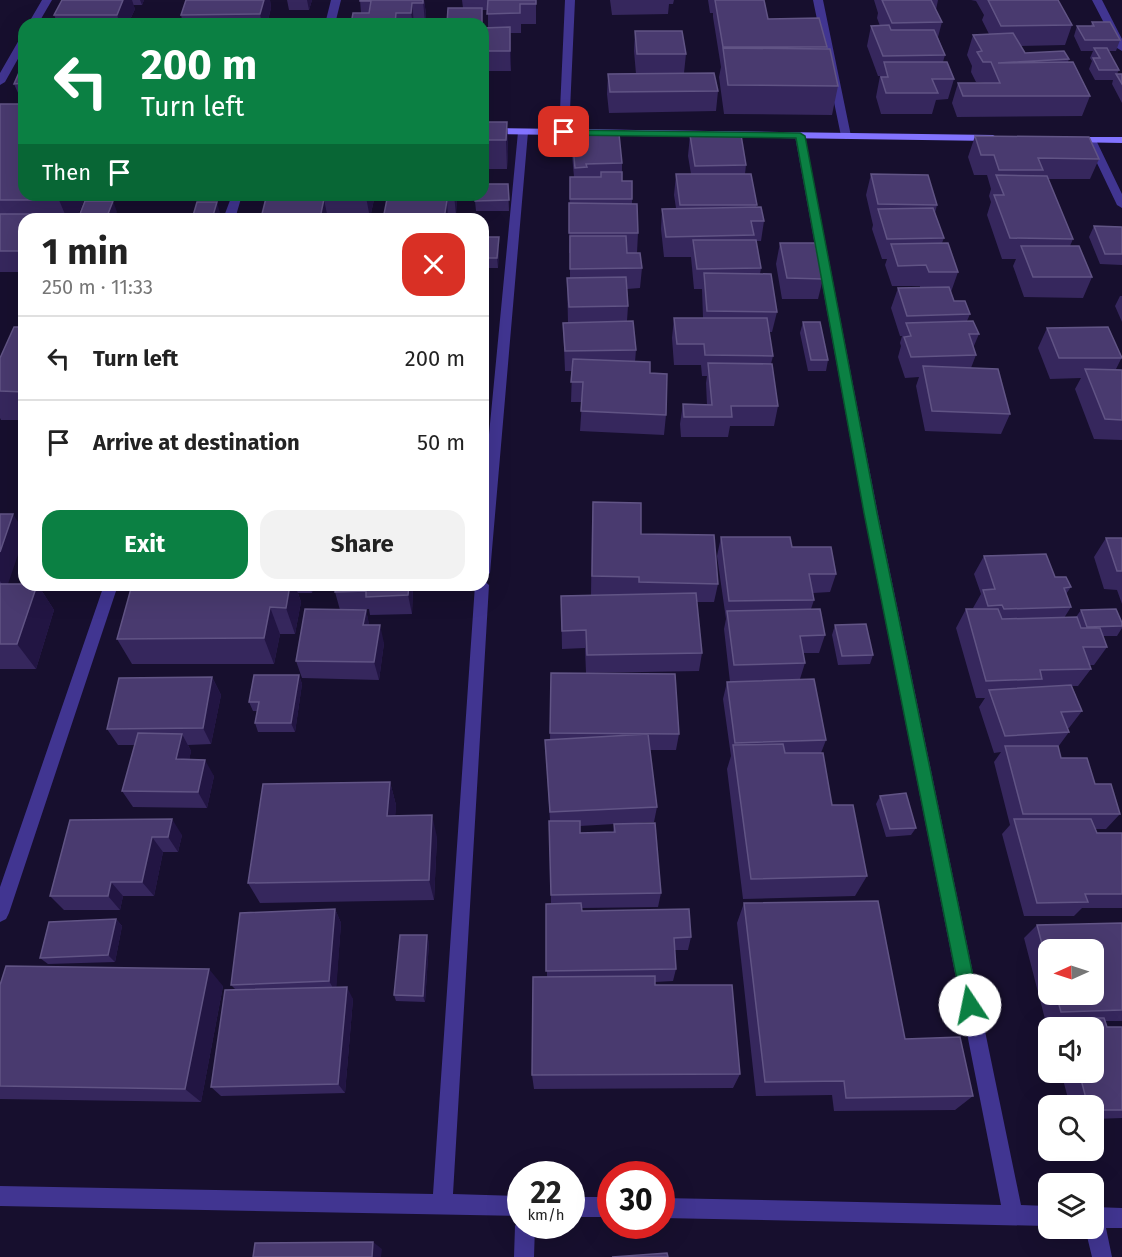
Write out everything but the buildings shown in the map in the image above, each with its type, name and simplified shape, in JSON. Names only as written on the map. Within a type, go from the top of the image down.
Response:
[{"type":"main road","points":[[489,131],[1010,139]]},
{"type":"main road","points":[[1056,140],[1122,140]]},
{"type":"street","points":[[36,18],[47,0]]},
{"type":"street","points":[[332,18],[336,0]]},
{"type":"street","points":[[564,132],[570,0]]},
{"type":"street","points":[[818,0],[846,136]]},
{"type":"street","points":[[1098,0],[1122,48]]},
{"type":"street","points":[[0,82],[18,50]]},
{"type":"street","points":[[489,507],[523,132]]},
{"type":"street","points":[[800,136],[871,513],[1013,1215]]},
{"type":"street","points":[[1091,140],[1122,205]]},
{"type":"street","points":[[0,913],[109,591]]},
{"type":"street","points":[[442,1205],[482,591]]},
{"type":"street","points":[[0,1196],[507,1206]]},
{"type":"street","points":[[675,1209],[1038,1216]]},
{"type":"street","points":[[1104,1219],[1122,1218]]},
{"type":"street","points":[[524,1257],[525,1239]]},
{"type":"street","points":[[1098,1239],[1102,1257]]},
{"type":"route","points":[[564,132],[800,136],[871,513],[970,1005]]}]
